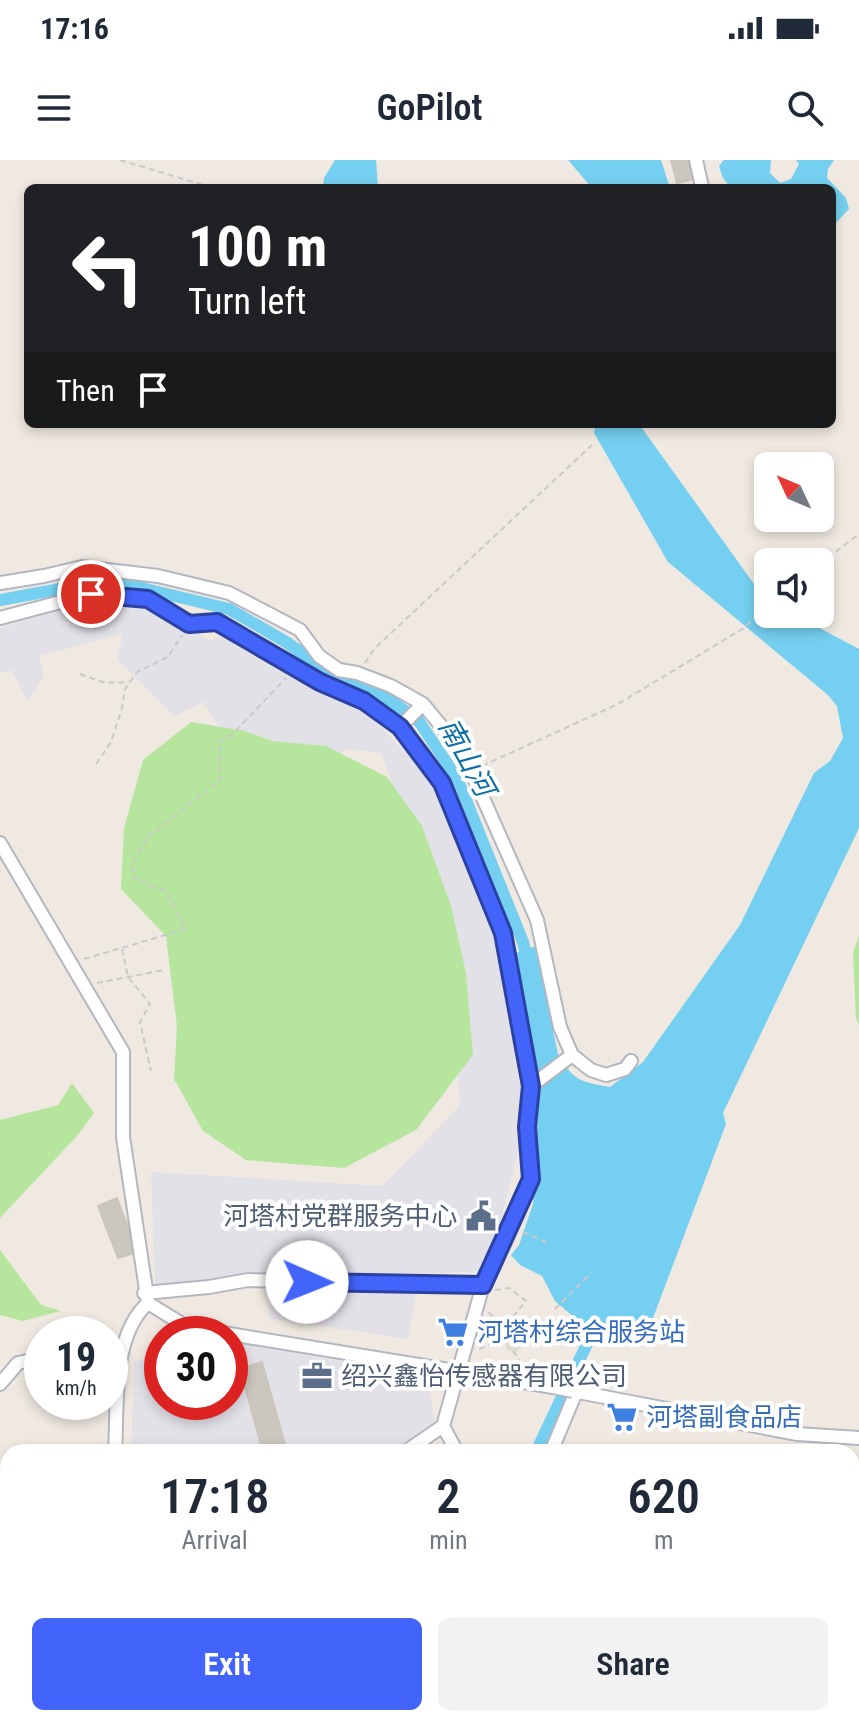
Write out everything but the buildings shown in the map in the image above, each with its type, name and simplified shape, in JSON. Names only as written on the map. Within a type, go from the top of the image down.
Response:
[{"type":"street","points":[[696,160],[701,184]]},
{"type":"street","points":[[0,583],[82,567],[158,576],[229,593],[300,630],[319,656],[339,670],[357,673],[391,686],[423,704],[452,739],[471,771],[537,920],[560,1027],[572,1055],[591,1070],[606,1075],[625,1069],[631,1061]]},
{"type":"street","points":[[148,599],[158,576]]},
{"type":"street","points":[[0,618],[91,594],[148,599],[189,624],[217,622],[320,682],[364,701],[400,727],[442,783],[503,933],[531,1086],[527,1127],[531,1179],[481,1293],[443,1426],[417,1444]]},
{"type":"street","points":[[400,727],[423,704]]},
{"type":"street","points":[[0,843],[123,1052],[123,1137],[146,1298],[128,1326]]},
{"type":"street","points":[[531,1086],[572,1055]]},
{"type":"street","points":[[146,1298],[248,1280],[481,1293]]},
{"type":"street","points":[[146,1298],[187,1327],[457,1370],[797,1434],[859,1438]]},
{"type":"street","points":[[0,1384],[18,1363],[24,1362]]},
{"type":"street","points":[[554,1444],[574,1392]]},
{"type":"street","points":[[115,1420],[115,1444]]},
{"type":"street","points":[[443,1426],[453,1444]]},
{"type":"path","points":[[120,160],[200,184]]},
{"type":"path","points":[[357,673],[375,648],[592,445]]},
{"type":"path","points":[[834,553],[859,534]]},
{"type":"path","points":[[471,771],[618,704],[744,628],[754,618]]},
{"type":"path","points":[[96,764],[111,742],[125,689],[137,672],[168,657],[189,624]]},
{"type":"path","points":[[71,963],[186,929],[166,891],[134,878],[132,865],[147,838],[221,779],[219,742],[231,736],[296,668]]},
{"type":"path","points":[[80,674],[105,683],[130,682]]},
{"type":"path","points":[[122,948],[128,977],[150,1004],[140,1022],[151,1071]]},
{"type":"path","points":[[84,985],[164,970]]},
{"type":"path","points":[[510,1227],[548,1243]]},
{"type":"path","points":[[555,1309],[591,1273]]},
{"type":"path","points":[[502,1323],[481,1293],[509,1288],[526,1301],[508,1323]]},
{"type":"path","points":[[467,1347],[484,1349],[500,1341]]},
{"type":"path","points":[[513,1351],[521,1362],[543,1369],[565,1370]]},
{"type":"shaded area","points":[[93,600],[147,602],[211,641],[226,632],[360,706],[434,782],[496,932],[525,1123],[489,1271],[155,1283],[151,1172],[383,1186],[460,1105],[450,942],[381,753],[346,749],[316,775],[221,731],[204,702],[174,716],[117,660],[123,634],[39,656],[44,675],[27,701],[12,670],[0,673],[0,628]]},
{"type":"shaded area","points":[[272,1287],[416,1293],[408,1339],[269,1318]]},
{"type":"shaded area","points":[[520,1318],[531,1326],[541,1322],[547,1332],[526,1340],[517,1352],[507,1350],[505,1343],[497,1340],[502,1323],[517,1326]]},
{"type":"shaded area","points":[[248,1343],[427,1379],[435,1422],[413,1444],[131,1444],[134,1362],[144,1359],[144,1420],[248,1420]]},
{"type":"green space","points":[[191,722],[245,731],[272,741],[326,746],[387,777],[422,826],[451,906],[466,973],[473,1055],[416,1130],[344,1168],[246,1160],[203,1131],[174,1079],[177,1027],[166,936],[121,889],[124,828],[143,760]]},
{"type":"green space","points":[[859,935],[859,1025],[856,1019],[853,953]]},
{"type":"green space","points":[[72,1083],[94,1113],[77,1136],[0,1218],[0,1120],[58,1105]]},
{"type":"green space","points":[[0,1250],[41,1305],[61,1311],[42,1316],[24,1316],[23,1321],[0,1315]]},
{"type":"water","points":[[335,160],[376,160],[378,184],[323,184]]},
{"type":"water","points":[[568,160],[661,160],[669,184],[589,184]]},
{"type":"water","points":[[724,160],[771,160],[770,173],[780,183],[791,179],[799,164],[796,160],[834,160],[827,178],[833,184],[728,184],[719,166]]},
{"type":"water","points":[[836,187],[846,198],[849,209],[836,223]]},
{"type":"water","points":[[595,428],[642,428],[754,584],[754,628],[819,628],[859,649],[859,828],[723,1113],[726,1124],[644,1342],[582,1324],[555,1301],[542,1276],[520,1265],[511,1255],[519,1245],[533,1204],[539,1090],[516,953],[535,946],[558,1054],[563,1063],[579,1079],[610,1087],[643,1062],[740,925],[814,773],[830,761],[843,738],[837,706],[828,695],[668,562],[594,433]]},
{"type":"waterway","name":"南山河","points":[[0,600],[108,580],[229,609],[286,642],[338,679],[379,693],[418,720],[457,778],[523,942],[528,964]]},
{"type":"waterway","points":[[540,1444],[601,1314]]},
{"type":"place","name":"河塔村党群服务中心","points":[[481,1216]]},
{"type":"place","name":"河塔村综合服务站","points":[[453,1332]]},
{"type":"place","name":"绍兴鑫怡传感器有限公司","points":[[317,1376]]},
{"type":"place","name":"河塔副食品店","points":[[622,1417]]},
{"type":"route","points":[[91,594],[148,599],[189,624],[217,622],[320,682],[364,701],[400,727],[442,783],[503,933],[531,1086],[527,1127],[531,1179],[483,1285],[307,1282]]}]
